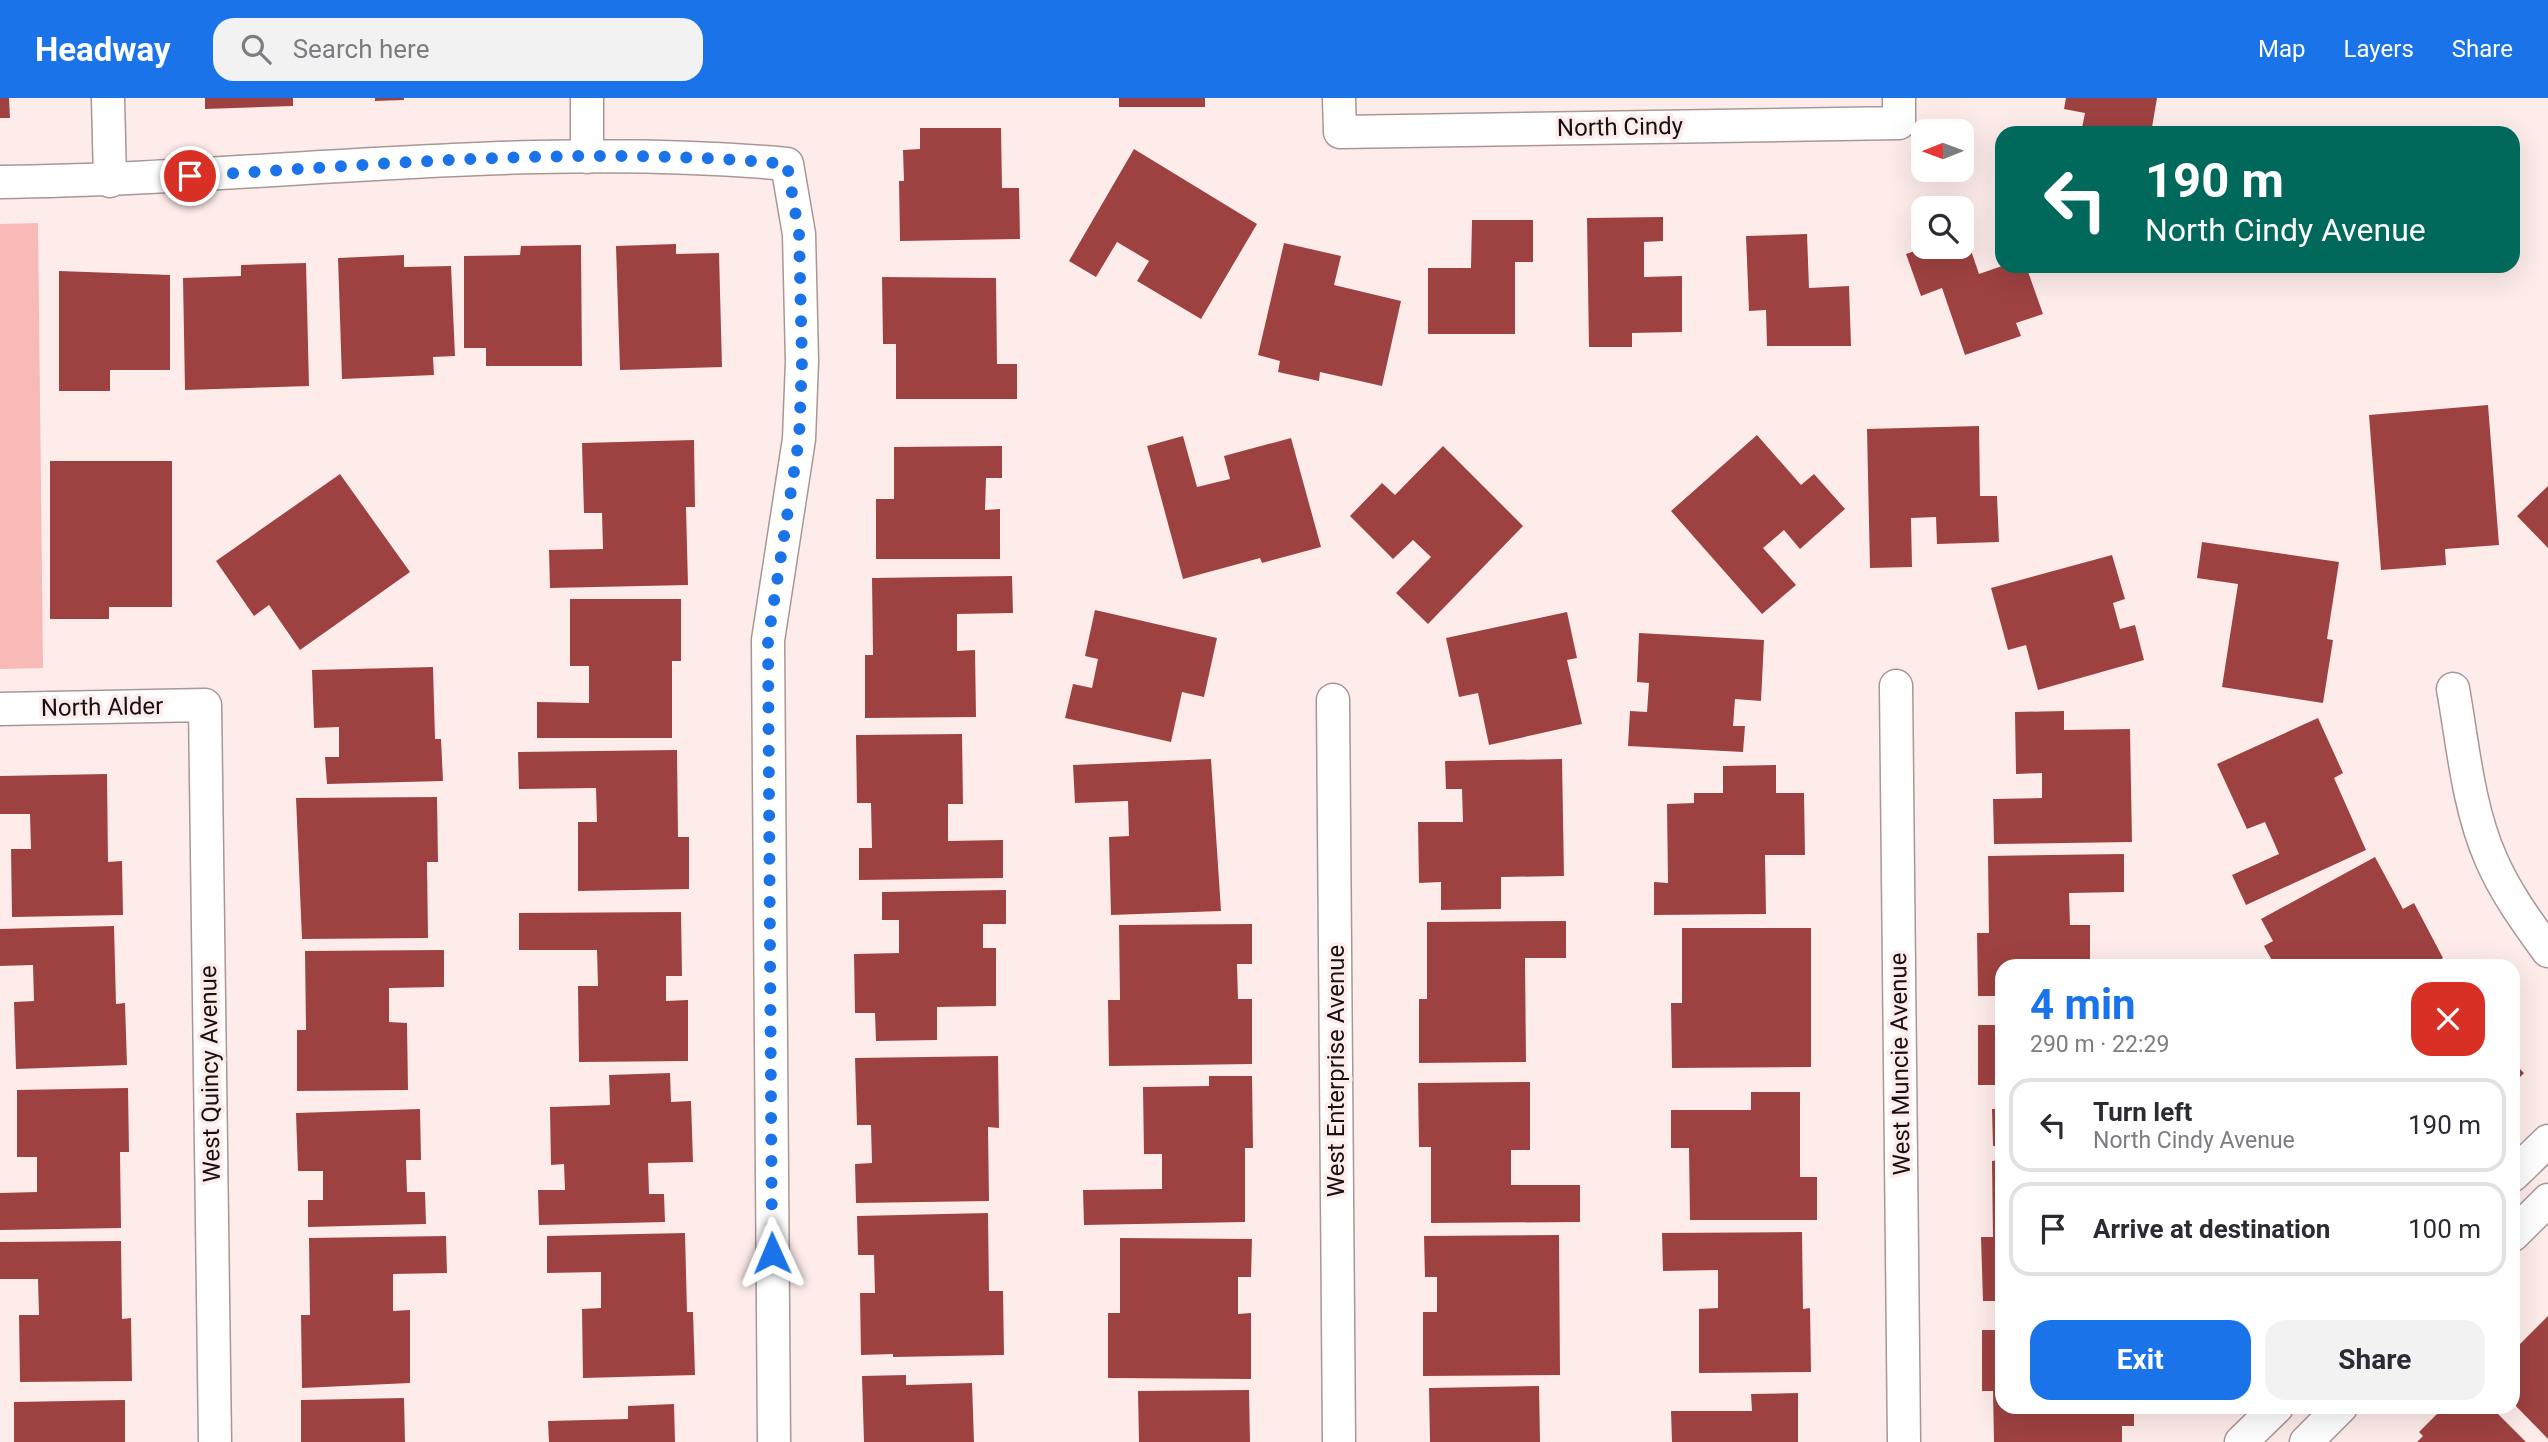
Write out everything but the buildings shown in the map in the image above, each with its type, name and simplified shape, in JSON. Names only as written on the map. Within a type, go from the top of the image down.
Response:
[{"type":"street","points":[[108,98],[110,181]]},
{"type":"street","points":[[587,98],[587,157]]},
{"type":"street","name":"North Cindy","points":[[1339,98],[1340,132],[1899,110]]},
{"type":"street","points":[[0,182],[110,181],[352,166],[587,157],[710,157],[787,164],[799,234],[802,361],[799,439],[768,640],[774,1442]]},
{"type":"street","name":"West Muncie Avenue","points":[[1896,686],[1904,1442]]},
{"type":"street","points":[[2454,690],[2471,789],[2490,858],[2519,911],[2548,951]]},
{"type":"street","name":"West Enterprise Avenue","points":[[1333,700],[1339,1442]]},
{"type":"street","name":"North Alder","points":[[0,709],[205,705]]},
{"type":"street","name":"West Quincy Avenue","points":[[205,705],[215,1442]]},
{"type":"street","points":[[2520,1168],[2548,1141]]},
{"type":"street","points":[[2520,1228],[2548,1200]]},
{"type":"street","points":[[2241,1442],[2270,1414]]},
{"type":"street","points":[[2306,1442],[2334,1414]]},
{"type":"shaded area","points":[[38,223],[43,668],[0,669],[0,224]]},
{"type":"route","points":[[190,176],[352,166],[587,157],[710,157],[787,164],[799,234],[802,361],[799,439],[768,640],[766,767],[772,1253]]}]
